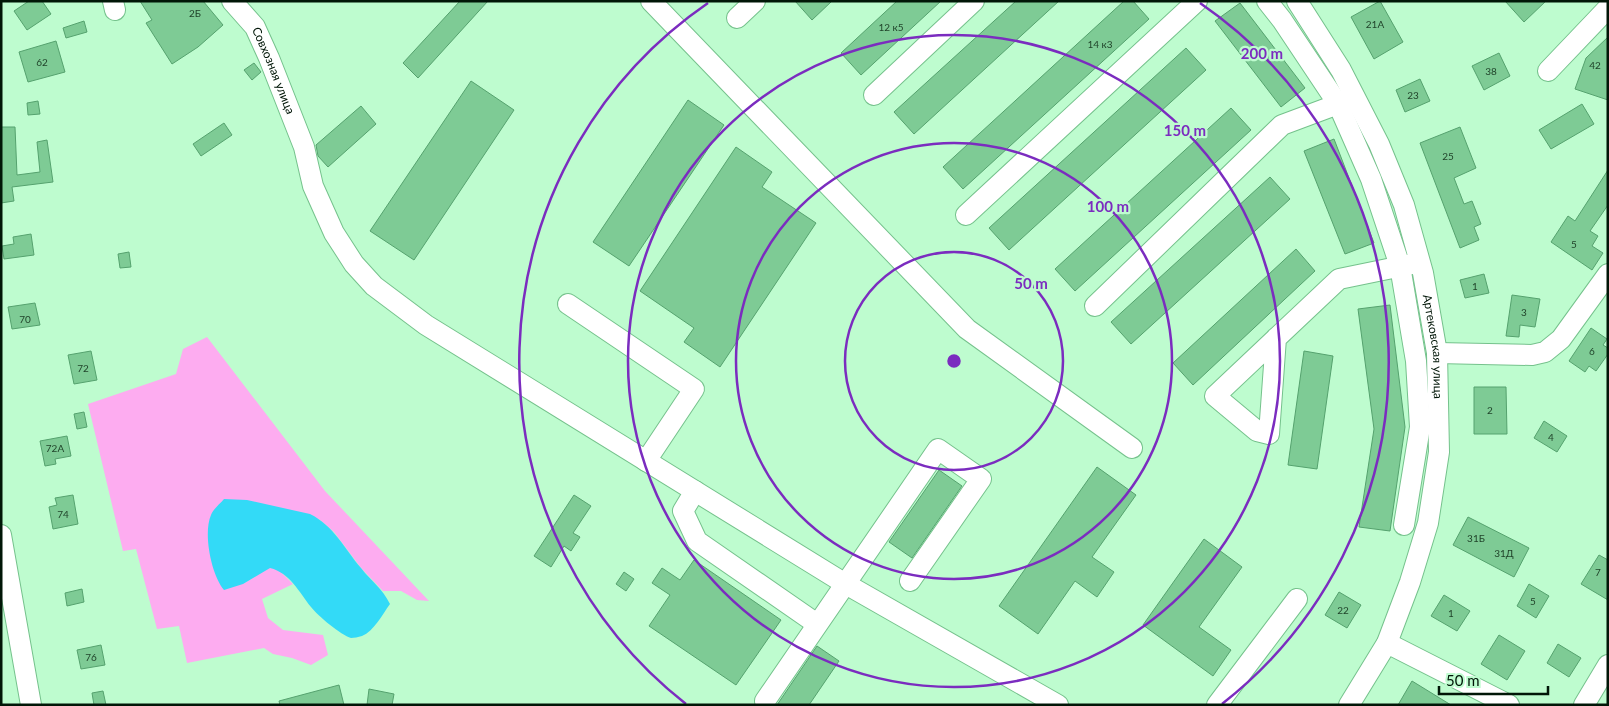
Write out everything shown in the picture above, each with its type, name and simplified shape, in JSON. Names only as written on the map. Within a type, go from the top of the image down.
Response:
[{"type":"street","name":"Совхозная улица","points":[[232,1],[255,28],[304,147],[313,186],[334,234],[354,264],[374,286],[426,325],[844,583],[1058,705]]},
{"type":"street","points":[[651,1],[967,329],[1132,448]]},
{"type":"street","points":[[737,18],[755,1]]},
{"type":"street","points":[[874,95],[974,1]]},
{"type":"street","points":[[966,215],[1197,1]]},
{"type":"street","points":[[1267,1],[1347,100],[1400,266],[1429,427],[1404,525]]},
{"type":"street","name":"Артековская улица","points":[[1303,3],[1341,70],[1347,100],[1379,144],[1404,205],[1420,262],[1437,353],[1429,427],[1439,452],[1428,523],[1410,582],[1387,643],[1349,705]]},
{"type":"street","points":[[1548,71],[1608,8]]},
{"type":"street","points":[[1096,306],[1282,125],[1347,100]]},
{"type":"street","points":[[1276,338],[1339,280],[1420,262]]},
{"type":"street","points":[[1437,353],[1532,355],[1545,352],[1560,339],[1608,274]]},
{"type":"street","points":[[568,304],[694,389],[646,461]]},
{"type":"street","points":[[764,701],[938,449],[981,479],[910,581]]},
{"type":"street","points":[[695,491],[682,511],[697,541],[817,624]]},
{"type":"street","points":[[1,535],[31,705]]},
{"type":"street","points":[[1217,705],[1297,598]]},
{"type":"street","points":[[1387,643],[1509,705]]},
{"type":"street","points":[[1584,705],[1608,665]]},
{"type":"shaded area","points":[[207,337],[325,491],[429,601],[417,600],[401,591],[383,591],[361,568],[334,532],[319,519],[243,584],[270,567],[279,570],[293,584],[262,599],[268,618],[283,630],[323,635],[328,655],[311,665],[273,654],[264,648],[187,663],[179,626],[157,629],[136,549],[123,551],[88,404],[176,374],[183,349]]},
{"type":"water","points":[[224,499],[247,500],[310,514],[326,525],[380,589],[390,604],[374,627],[362,636],[351,638],[347,636],[314,611],[289,579],[277,570],[270,568],[243,584],[224,590],[219,583],[212,564],[208,532],[212,513]]},
{"type":"building","points":[[29,1],[42,1],[51,14],[27,30],[14,11]]},
{"type":"building","points":[[140,1],[203,1],[223,25],[198,47],[172,64],[146,23],[152,20]]},
{"type":"building","points":[[460,1],[488,1],[418,78],[403,63]]},
{"type":"building","points":[[795,1],[832,1],[812,20]]},
{"type":"building","points":[[897,1],[941,1],[861,75],[841,53]]},
{"type":"building","points":[[1016,1],[1059,1],[914,134],[894,112]]},
{"type":"building","points":[[1124,1],[1133,1],[1149,19],[963,189],[943,167]]},
{"type":"building","points":[[1380,1],[1403,42],[1374,59],[1351,17]]},
{"type":"building","points":[[1505,1],[1546,1],[1524,22]]},
{"type":"building","points":[[1240,3],[1305,88],[1281,107],[1215,21]]},
{"type":"building","points":[[84,21],[87,32],[66,38],[63,28]]},
{"type":"building","points":[[1608,37],[1608,100],[1575,89],[1586,58]]},
{"type":"building","points":[[56,41],[65,72],[28,82],[19,52]]},
{"type":"building","points":[[1186,48],[1206,70],[1009,250],[989,228]]},
{"type":"building","points":[[1499,53],[1510,76],[1484,90],[1472,66]]},
{"type":"building","points":[[254,63],[261,72],[252,80],[244,70]]},
{"type":"building","points":[[1420,79],[1430,101],[1405,112],[1396,90]]},
{"type":"building","points":[[471,81],[514,110],[414,260],[370,231]]},
{"type":"building","points":[[688,100],[724,125],[629,266],[593,242]]},
{"type":"building","points":[[38,101],[40,114],[28,115],[27,103]]},
{"type":"building","points":[[1582,104],[1594,124],[1551,149],[1539,130]]},
{"type":"building","points":[[361,106],[376,124],[328,167],[318,156],[316,145]]},
{"type":"building","points":[[1231,108],[1251,130],[1075,291],[1055,269]]},
{"type":"building","points":[[224,123],[232,135],[201,156],[193,144]]},
{"type":"building","points":[[1,127],[15,127],[17,175],[40,172],[37,142],[47,140],[53,182],[12,187],[14,201],[1,203]]},
{"type":"building","points":[[1460,127],[1476,168],[1454,178],[1464,204],[1472,201],[1481,224],[1474,227],[1479,240],[1460,248],[1420,143]]},
{"type":"building","points":[[1334,139],[1374,243],[1345,254],[1304,151]]},
{"type":"building","points":[[736,147],[772,172],[762,187],[816,223],[720,367],[684,342],[694,328],[640,291]]},
{"type":"building","points":[[1608,170],[1608,205],[1590,231],[1598,236],[1592,246],[1603,253],[1592,270],[1551,242],[1568,216],[1575,221]]},
{"type":"building","points":[[1270,177],[1290,199],[1131,344],[1111,322]]},
{"type":"building","points":[[31,234],[34,255],[4,259],[2,246],[14,244],[13,237]]},
{"type":"building","points":[[1296,249],[1315,271],[1193,385],[1173,363]]},
{"type":"building","points":[[129,252],[131,267],[120,268],[118,254]]},
{"type":"building","points":[[1484,274],[1489,293],[1465,298],[1460,280]]},
{"type":"building","points":[[1512,295],[1540,299],[1535,327],[1520,325],[1519,337],[1506,336]]},
{"type":"building","points":[[35,303],[40,325],[12,329],[8,307]]},
{"type":"building","points":[[1390,305],[1405,427],[1390,531],[1359,527],[1374,429],[1358,309]]},
{"type":"building","points":[[1591,328],[1607,339],[1603,345],[1608,348],[1608,354],[1596,371],[1589,366],[1585,372],[1569,361]]},
{"type":"building","points":[[91,351],[97,380],[74,384],[68,355]]},
{"type":"building","points":[[1304,351],[1333,356],[1317,469],[1288,465]]},
{"type":"building","points":[[1474,387],[1506,387],[1507,434],[1474,434]]},
{"type":"building","points":[[84,412],[87,427],[77,429],[74,414]]},
{"type":"building","points":[[1544,421],[1567,436],[1557,452],[1534,438]]},
{"type":"building","points":[[67,436],[71,456],[55,459],[56,464],[45,466],[40,441]]},
{"type":"building","points":[[1097,467],[1136,495],[1092,557],[1114,572],[1097,597],[1075,581],[1038,634],[999,606]]},
{"type":"building","points":[[939,470],[962,486],[912,558],[889,542]]},
{"type":"building","points":[[73,495],[78,524],[53,529],[49,507],[57,505],[55,498]]},
{"type":"building","points":[[574,495],[591,506],[573,533],[580,537],[571,551],[564,546],[551,567],[534,556]]},
{"type":"building","points":[[1468,517],[1529,548],[1514,577],[1453,545]]},
{"type":"building","points":[[1204,539],[1242,567],[1199,627],[1231,650],[1213,676],[1143,625]]},
{"type":"building","points":[[1599,555],[1608,560],[1608,600],[1581,584]]},
{"type":"building","points":[[694,560],[781,620],[736,685],[649,626],[670,595],[652,583],[662,568],[680,580]]},
{"type":"building","points":[[624,572],[634,579],[626,591],[616,584]]},
{"type":"building","points":[[1529,584],[1549,596],[1536,618],[1517,606]]},
{"type":"building","points":[[82,589],[84,602],[67,606],[65,593]]},
{"type":"building","points":[[1339,592],[1361,605],[1347,628],[1325,615]]},
{"type":"building","points":[[1444,595],[1470,611],[1457,631],[1431,616]]},
{"type":"building","points":[[1499,635],[1525,651],[1507,680],[1481,664]]},
{"type":"building","points":[[1558,644],[1581,658],[1569,677],[1547,663]]},
{"type":"building","points":[[101,645],[105,665],[81,669],[77,650]]},
{"type":"building","points":[[817,646],[839,661],[809,705],[777,705]]},
{"type":"building","points":[[1412,681],[1451,705],[1398,705]]},
{"type":"building","points":[[339,685],[344,705],[280,705],[279,701]]},
{"type":"building","points":[[369,689],[394,694],[392,705],[367,705]]},
{"type":"building","points":[[103,691],[106,705],[94,705],[92,693]]}]
